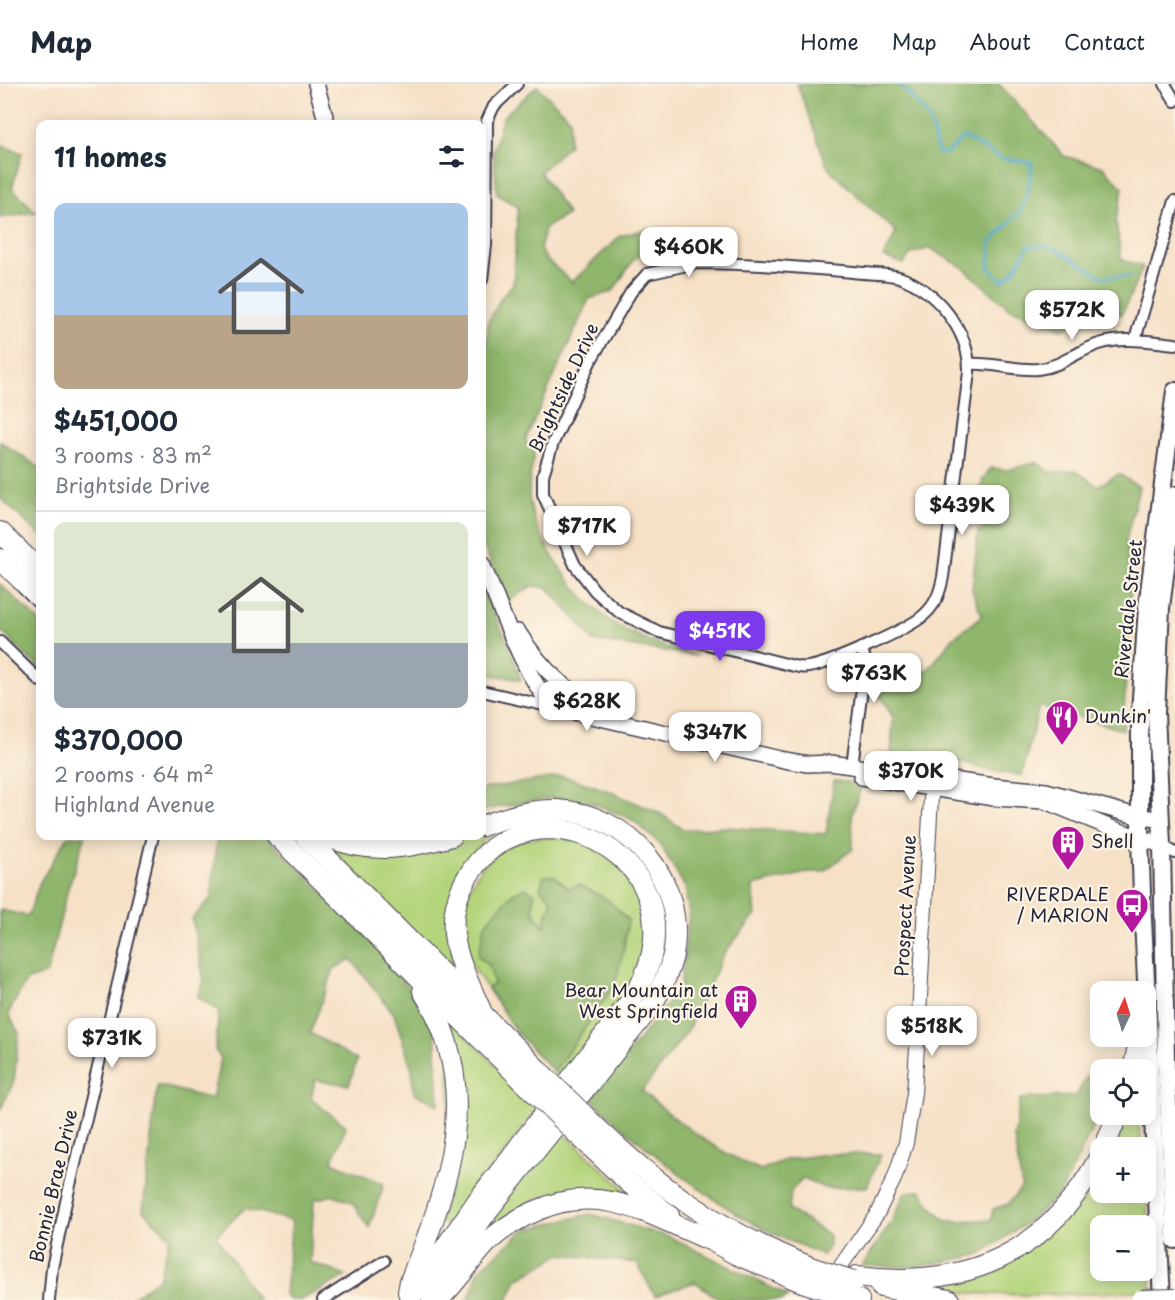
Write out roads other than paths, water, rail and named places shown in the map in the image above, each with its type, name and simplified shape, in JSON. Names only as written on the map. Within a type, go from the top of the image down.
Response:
[{"type":"highway","points":[[0,532],[36,567]]},
{"type":"highway","points":[[0,559],[36,594]]},
{"type":"highway","points":[[432,1300],[452,1262],[483,1218],[652,1005],[667,977],[675,940],[670,900],[660,874],[643,849],[632,838],[610,824],[586,814],[549,810],[514,815],[486,825]]},
{"type":"highway","points":[[407,1300],[478,1200],[626,1007],[644,979],[654,945],[653,912],[641,880],[618,854],[582,835],[561,830],[540,830],[499,844],[475,866],[459,896],[454,916],[454,934],[463,968],[483,1015]]},
{"type":"highway","points":[[281,840],[409,968],[539,1083],[582,1126],[634,1188],[667,1214],[707,1239]]},
{"type":"highway","points":[[309,840],[483,1015],[539,1083]]},
{"type":"highway","points":[[338,840],[383,849],[412,846],[436,840]]},
{"type":"highway","points":[[407,1300],[410,1281],[430,1233],[447,1177],[455,1139],[457,1110],[455,1079],[444,1035],[434,1011],[409,968]]},
{"type":"highway","points":[[582,1126],[694,1209],[815,1274],[853,1288],[902,1292],[949,1300]]},
{"type":"highway","points":[[438,1300],[453,1287],[477,1253],[496,1235],[529,1214],[571,1199],[591,1198],[618,1203],[707,1239],[760,1266],[815,1274],[853,1288],[898,1279],[936,1278],[971,1270],[1007,1255],[1040,1233],[1056,1218],[1090,1173]]},
{"type":"highway","points":[[1142,1300],[1175,1299]]},
{"type":"main road","points":[[316,84],[326,120]]},
{"type":"main road","name":"Riverdale Street","points":[[1146,981],[1140,838],[1142,659],[1175,391]]},
{"type":"main road","name":"Riverdale Street","points":[[1175,495],[1161,608],[1156,691],[1156,758],[1160,819],[1168,849],[1166,1061],[1175,1240]]},
{"type":"main road","points":[[486,573],[536,698],[552,707],[728,749],[808,764],[827,772],[1059,793],[1140,817],[1160,819]]},
{"type":"main road","points":[[500,604],[526,644],[557,681],[580,699],[630,724]]},
{"type":"main road","points":[[536,698],[557,681]]},
{"type":"main road","points":[[808,764],[830,763],[852,766],[994,798],[1045,801],[1168,849]]},
{"type":"main road","name":"Riverdale Street","points":[[1149,1047],[1162,1300]]},
{"type":"street","points":[[486,245],[486,121],[494,106],[517,84]]},
{"type":"street","points":[[1165,84],[1175,101]]},
{"type":"street","points":[[1135,340],[1175,201]]},
{"type":"street","name":"Brightside Drive","points":[[696,262],[726,262],[789,265],[895,276],[916,286],[941,306],[962,337],[969,364],[939,594],[930,610],[918,621],[861,648],[812,666],[794,666],[652,630],[619,612],[595,591],[575,565],[543,494],[543,475],[553,443],[590,362],[631,292],[647,274],[696,262]]},
{"type":"street","points":[[969,364],[988,363],[1038,369],[1059,364],[1089,348],[1107,342],[1135,340],[1175,344]]},
{"type":"street","points":[[0,642],[36,677]]},
{"type":"street","points":[[852,766],[865,665],[861,648]]},
{"type":"street","points":[[486,692],[536,698]]},
{"type":"street","name":"Prospect Avenue","points":[[817,1300],[877,1214],[895,1177],[906,1143],[914,1093],[931,783]]},
{"type":"street","name":"Bonnie Brae Drive","points":[[49,1300],[52,1268],[66,1202],[152,840]]},
{"type":"street","points":[[323,1300],[384,1261]]},
{"type":"waterway","points":[[900,84],[929,118],[938,152],[946,154],[964,137],[1000,158],[1032,163],[1023,208],[991,242],[989,268],[1002,281],[1014,271],[1028,246],[1050,246],[1103,277],[1131,276]]},
{"type":"place","name":"Dunkin'","points":[[1062,746]]},
{"type":"place","name":"Shell","points":[[1068,871]]},
{"type":"place","name":"RIVERDALE / MARION","points":[[1132,934]]},
{"type":"place","name":"Bear Mountain at West Springfield","points":[[741,1030]]}]
